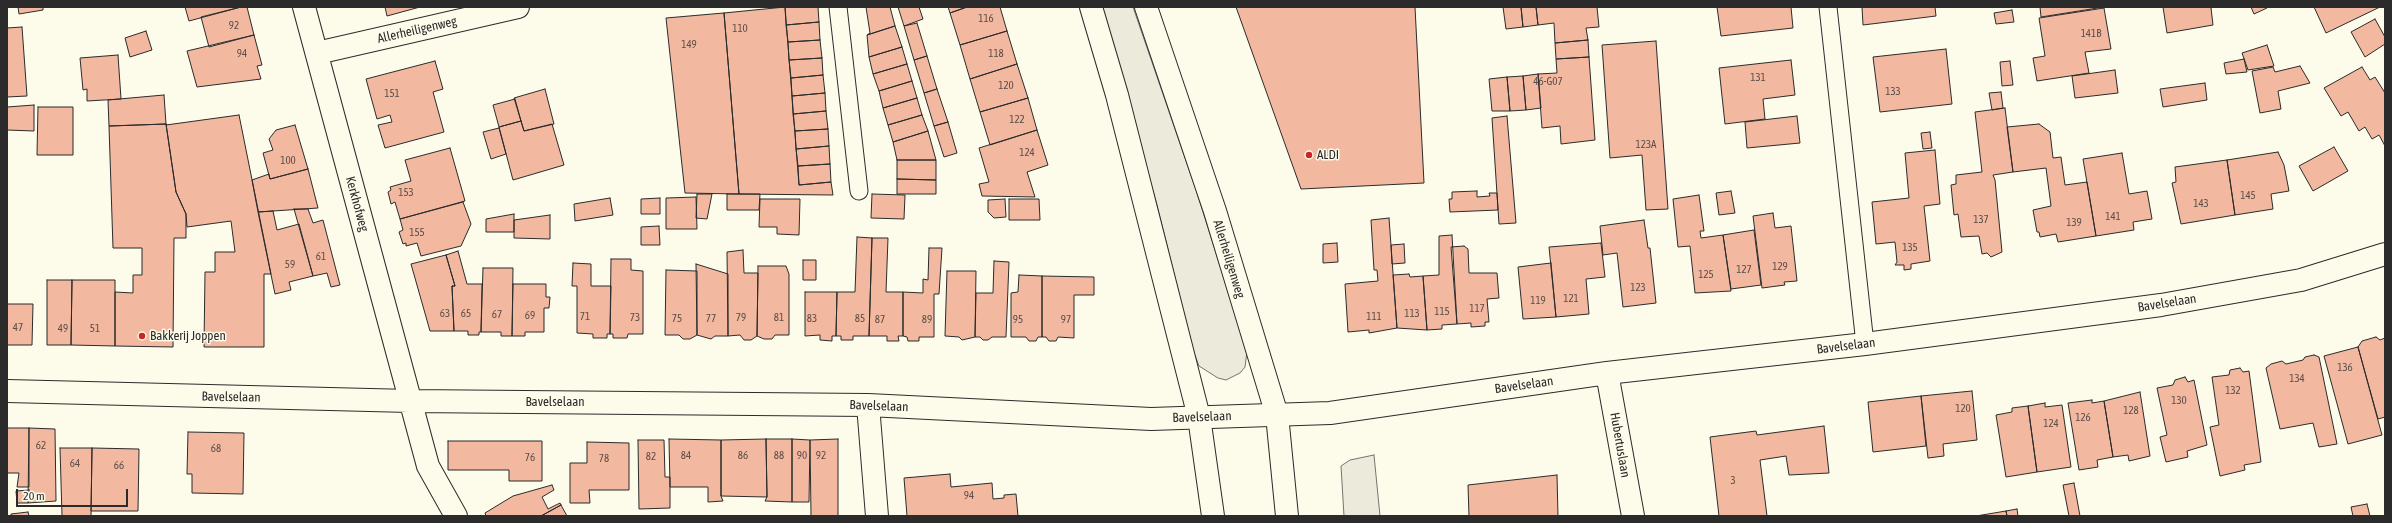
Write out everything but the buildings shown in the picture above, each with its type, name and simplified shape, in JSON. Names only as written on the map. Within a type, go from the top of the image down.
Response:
[{"type":"street","name":"Kerkhofweg","points":[[304,7],[428,466],[456,516]]},
{"type":"street","name":"Allerheiligenweg","points":[[317,53],[518,7]]},
{"type":"street","points":[[1091,7],[1117,95],[1199,417],[1212,516]]},
{"type":"street","name":"Allerheiligenweg","points":[[1146,7],[1215,211],[1277,415],[1287,516]]},
{"type":"street","name":"Bavelselaan","points":[[7,392],[410,401],[868,405],[1151,419],[1330,413],[1607,373],[1865,344],[2058,320],[2240,292],[2301,280],[2385,254]]},
{"type":"street","name":"Hubertuslaan","points":[[1607,373],[1633,516]]},
{"type":"street","points":[[868,405],[877,516]]},
{"type":"lane","points":[[838,7],[859,191]]},
{"type":"lane","points":[[1828,7],[1865,344]]},
{"type":"shaded area","points":[[1101,7],[1133,7],[1196,190],[1247,351],[1245,367],[1240,373],[1226,380],[1218,378],[1199,366],[1193,350],[1157,205]]},
{"type":"shaded area","points":[[1374,455],[1380,516],[1344,516],[1341,466],[1350,460]]},
{"type":"place","name":"ALDI","points":[[1309,155]]},
{"type":"place","name":"Bakkerij Joppen","points":[[142,336]]}]
